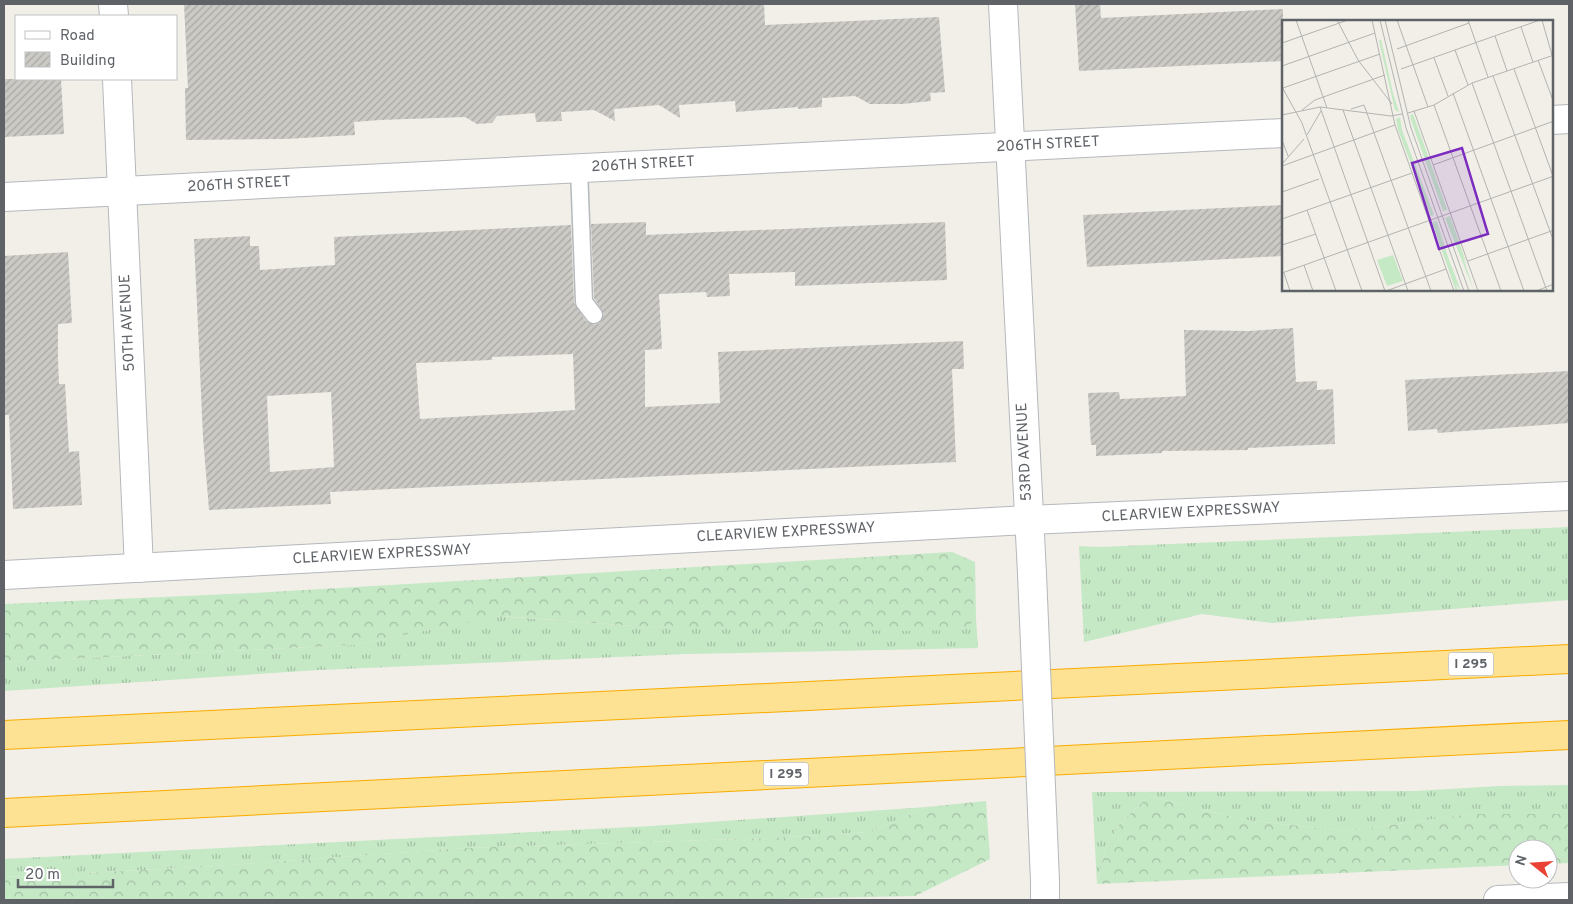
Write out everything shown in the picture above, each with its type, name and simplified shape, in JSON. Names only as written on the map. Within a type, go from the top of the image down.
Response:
[{"type":"highway","name":"I 295","points":[[4,735],[1569,659]]},
{"type":"highway","name":"I 295","points":[[4,812],[1569,735]]},
{"type":"street","name":"53RD AVENUE","points":[[1003,4],[1032,574],[1045,891]]},
{"type":"street","name":"50TH AVENUE","points":[[117,80],[139,568]]},
{"type":"street","points":[[1553,120],[1569,119]]},
{"type":"street","name":"206TH STREET","points":[[4,197],[1282,133]]},
{"type":"street","name":"CLEARVIEW EXPRESSWAY","points":[[4,575],[1029,520],[1569,496]]},
{"type":"street","points":[[1498,900],[1569,897]]},
{"type":"lane","points":[[578,168],[584,302],[594,315]]},
{"type":"green space","points":[[1569,527],[1569,600],[1272,623],[1202,614],[1084,642],[1079,546],[1099,547]]},
{"type":"green space","points":[[952,552],[975,562],[976,619],[964,630],[911,631],[633,626],[500,616],[353,645],[4,662],[4,604],[253,593]]},
{"type":"green space","points":[[499,616],[633,626],[964,630],[976,619],[978,648],[686,654],[319,670],[4,691],[4,662],[353,645]]},
{"type":"green space","points":[[1569,785],[1569,814],[1470,814],[1347,831],[1245,820],[1149,796],[1119,825],[1106,847],[1097,884],[1092,792],[1416,791],[1500,786]]},
{"type":"green space","points":[[1149,796],[1245,820],[1347,831],[1470,814],[1569,814],[1569,863],[1558,864],[1558,839],[1508,839],[1508,865],[1097,884],[1106,847],[1119,825]]},
{"type":"green space","points":[[986,801],[990,859],[915,896],[732,900],[4,900],[4,877],[202,867],[465,848],[770,838],[870,832],[927,807]]},
{"type":"green space","points":[[927,807],[870,832],[770,838],[465,848],[202,867],[4,877],[4,859],[652,826]]},
{"type":"building","points":[[184,4],[764,4],[765,25],[939,17],[945,92],[930,93],[931,101],[902,104],[870,104],[855,96],[822,98],[822,107],[736,112],[735,101],[679,105],[680,118],[659,105],[614,109],[615,121],[594,110],[561,112],[562,121],[536,122],[535,113],[497,116],[492,123],[477,124],[465,117],[380,120],[354,122],[355,135],[285,139],[186,140],[185,88],[188,88]]},
{"type":"building","points":[[1075,4],[1100,4],[1101,18],[1283,9],[1282,61],[1079,71]]},
{"type":"building","points":[[4,79],[61,80],[64,134],[4,137]]},
{"type":"building","points":[[1282,205],[1282,256],[1087,267],[1083,215]]},
{"type":"building","points":[[646,222],[646,235],[945,222],[947,280],[795,286],[795,272],[729,274],[730,296],[707,297],[706,292],[659,294],[662,349],[645,350],[645,407],[720,403],[718,352],[963,341],[964,369],[952,369],[956,462],[330,492],[331,504],[209,510],[203,437],[194,239],[250,236],[250,246],[259,246],[260,270],[335,265],[334,237],[571,225],[574,303],[586,321],[595,325],[600,323],[604,314],[594,298],[591,224]],"holes":[[[573,354],[575,410],[420,419],[416,363],[492,360],[492,357]],[[331,392],[334,467],[270,472],[267,396]]]},
{"type":"building","points":[[68,252],[72,323],[58,324],[59,384],[65,384],[69,452],[79,451],[82,505],[13,509],[9,415],[4,415],[4,256]]},
{"type":"building","points":[[1293,328],[1296,382],[1317,381],[1317,390],[1333,389],[1335,444],[1248,448],[1248,450],[1162,451],[1162,453],[1096,456],[1096,445],[1091,445],[1088,393],[1119,392],[1120,399],[1186,396],[1184,330],[1249,331]]},
{"type":"building","points":[[1569,371],[1569,423],[1438,433],[1437,429],[1408,431],[1405,380]]}]
